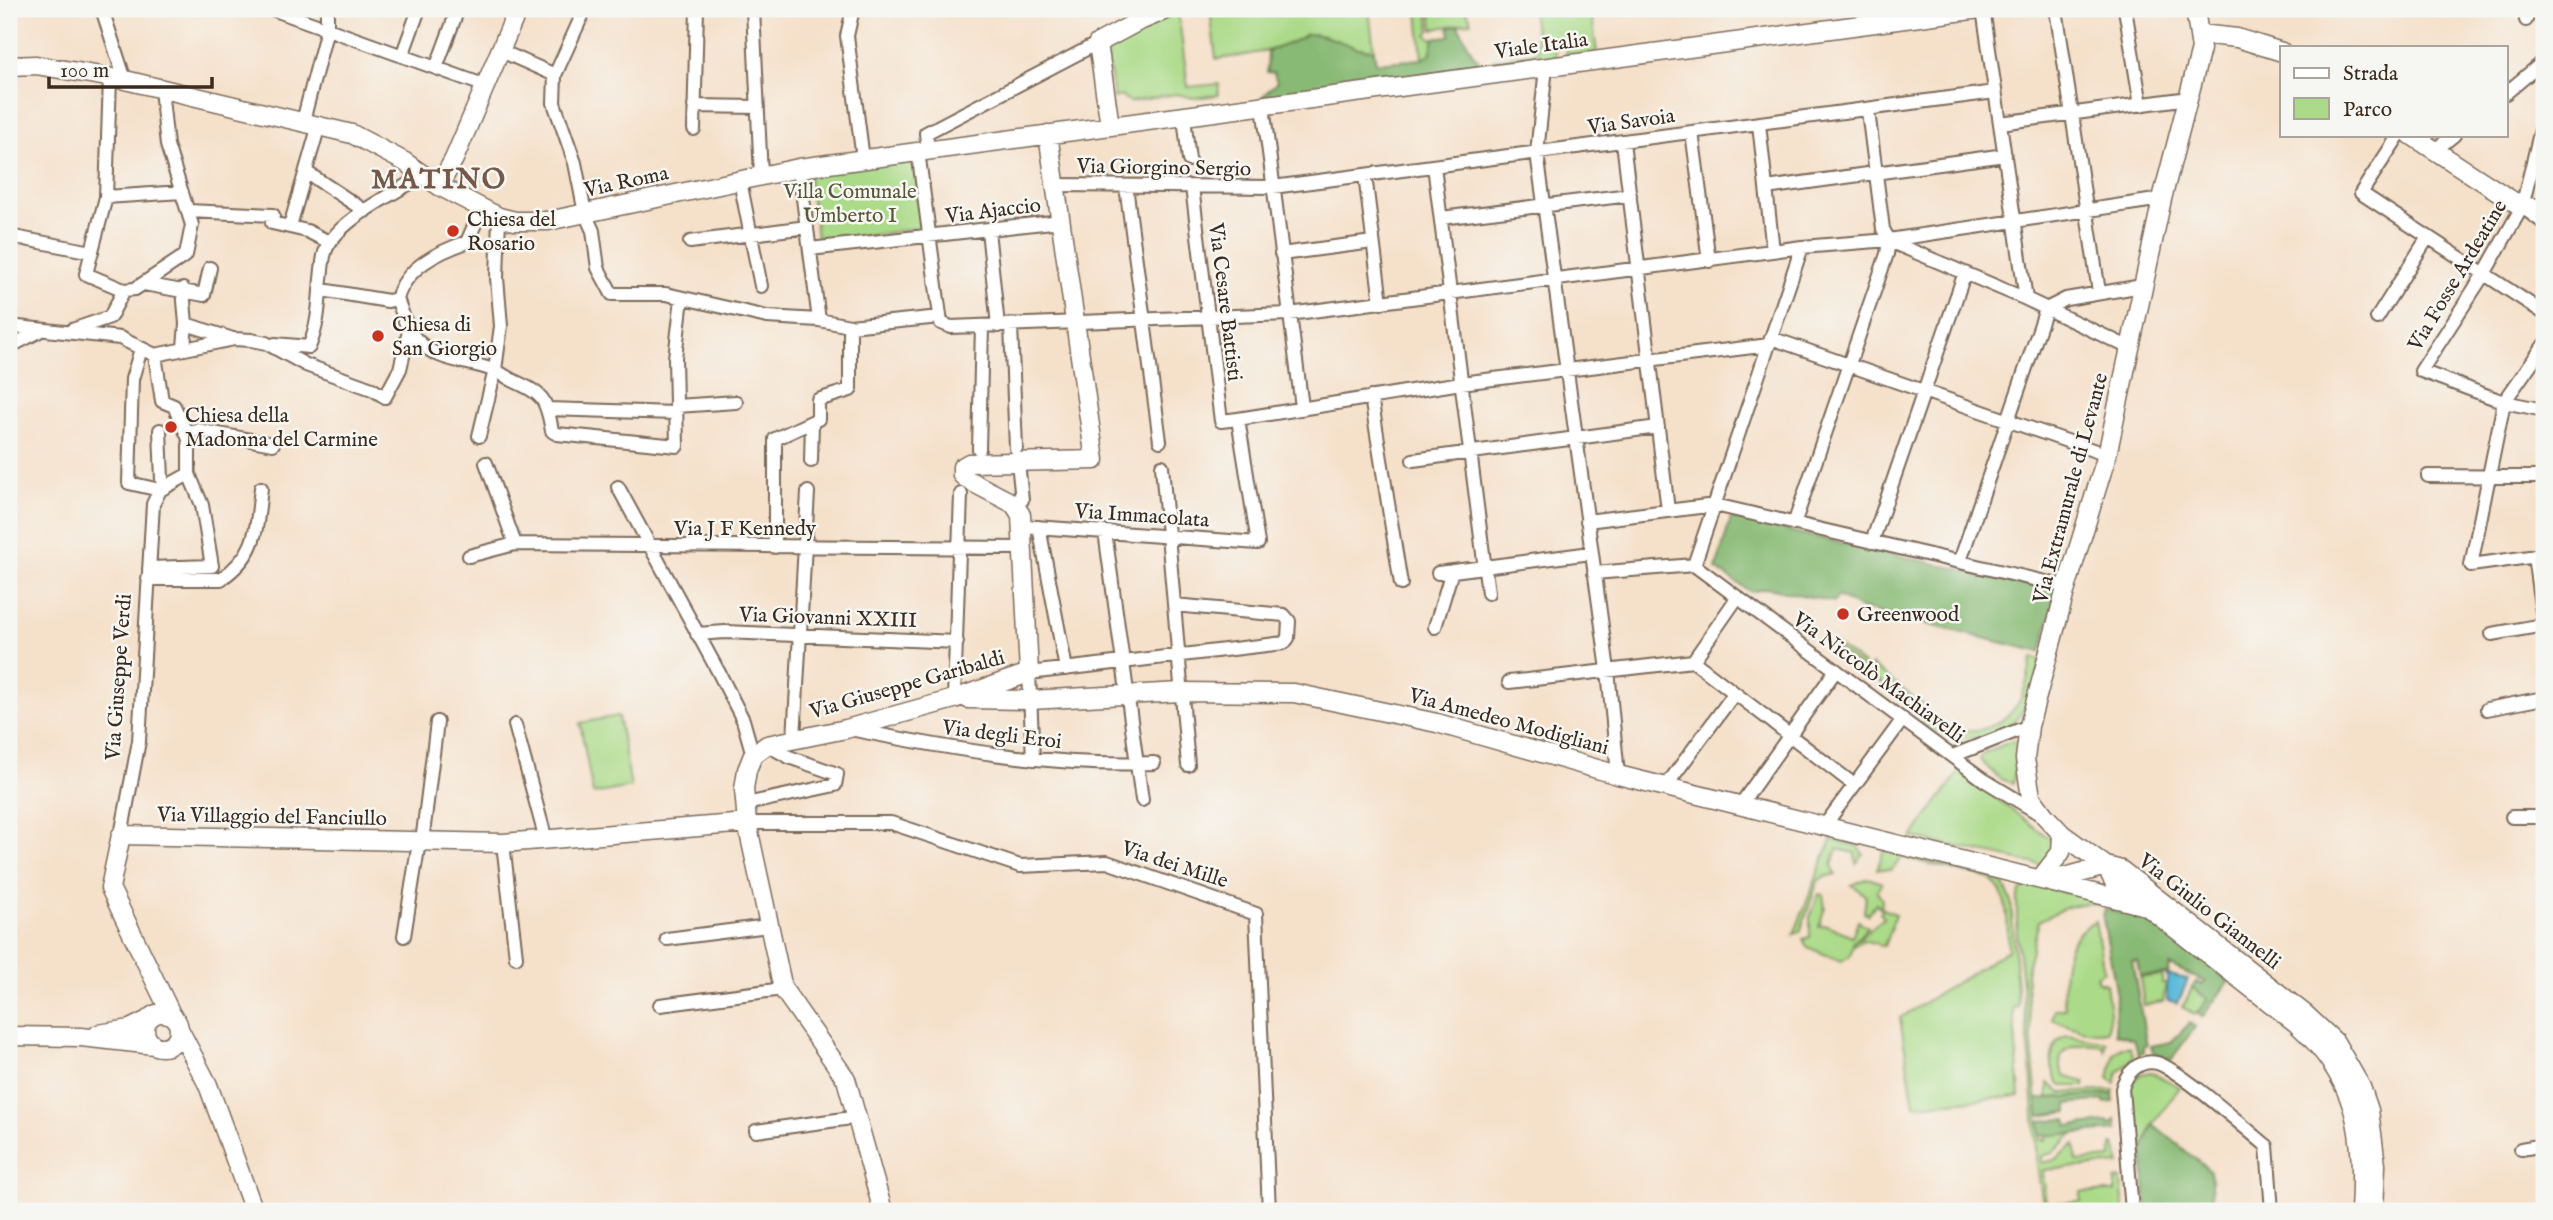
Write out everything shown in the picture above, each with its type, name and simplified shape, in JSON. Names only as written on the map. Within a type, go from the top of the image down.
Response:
[{"type":"main road","points":[[431,181],[486,86],[518,9]]},
{"type":"main road","points":[[1139,21],[1153,9]]},
{"type":"main road","points":[[1110,126],[1098,43],[1168,9]]},
{"type":"main road","name":"Viale Italia","points":[[1110,126],[1981,9]]},
{"type":"main road","name":"Via Extramurale di Levante","points":[[2106,866],[2062,834],[2045,816],[2031,797],[2025,759],[2029,726],[2067,587],[2108,455],[2142,286],[2201,49],[2195,9]]},
{"type":"main road","points":[[2200,34],[2237,37],[2280,51]]},
{"type":"main road","name":"Via Roma","points":[[9,66],[36,65],[118,79],[352,134],[431,181],[499,217],[515,221],[548,221],[799,168],[1110,126]]},
{"type":"main road","points":[[1031,526],[1014,504],[962,475],[962,467],[970,463],[1017,455],[1095,460],[1048,134]]},
{"type":"main road","points":[[2413,136],[2522,207],[2544,208]]},
{"type":"main road","name":"Via Giuseppe Garibaldi","points":[[760,750],[954,699],[1029,673],[1023,548],[1031,526]]},
{"type":"main road","name":"Via Amedeo Modigliani","points":[[954,699],[1030,700],[1181,692],[1294,693],[1437,723],[1618,775],[2146,906]]},
{"type":"main road","points":[[760,750],[744,789],[747,823],[783,989],[846,1079],[859,1117],[883,1211]]},
{"type":"main road","name":"Via Villaggio del Fanciullo","points":[[121,835],[503,843],[747,823]]},
{"type":"main road","points":[[2041,878],[2061,852],[2062,834]]},
{"type":"main road","name":"Via Giuseppe Verdi","points":[[121,835],[110,888],[175,1023],[202,1070],[254,1211]]},
{"type":"main road","points":[[2095,893],[2102,885],[2106,866]]},
{"type":"main road","name":"Via Amedeo Modigliani","points":[[2041,878],[2065,877],[2106,866]]},
{"type":"main road","name":"Via Giulio Giannelli","points":[[2106,866],[2113,880],[2296,1023],[2321,1047],[2349,1094],[2357,1119],[2362,1157],[2360,1211]]},
{"type":"main road","name":"Via Giulio Giannelli","points":[[2106,866],[2120,870],[2130,877],[2296,1007],[2335,1042],[2361,1087],[2369,1110],[2376,1165],[2374,1211]]},
{"type":"main road","points":[[81,1037],[130,1029],[150,1018],[162,1013],[175,1023],[173,1043],[159,1046],[146,1037],[150,1018],[157,997],[155,983]]},
{"type":"main road","points":[[9,1036],[81,1037],[159,1046],[186,1056],[202,1070]]},
{"type":"street","points":[[102,9],[118,79],[106,197],[86,274],[124,290],[135,289],[144,284],[186,255],[192,225],[167,145],[161,89]]},
{"type":"street","points":[[272,9],[486,86]]},
{"type":"street","points":[[290,226],[306,172],[311,123],[327,29],[327,9]]},
{"type":"street","points":[[402,56],[419,9]]},
{"type":"street","points":[[436,68],[458,9]]},
{"type":"street","points":[[585,9],[555,75],[558,120],[575,163],[585,213],[593,231],[598,268],[612,294],[649,293],[767,317],[819,320],[850,326],[940,317]]},
{"type":"street","points":[[694,129],[697,9]]},
{"type":"street","points":[[752,9],[761,176]]},
{"type":"street","points":[[853,9],[847,36],[863,159]]},
{"type":"street","points":[[1981,9],[2026,299]]},
{"type":"street","points":[[2056,9],[2099,292]]},
{"type":"street","points":[[2126,9],[2141,105]]},
{"type":"street","points":[[1098,43],[926,133],[923,151],[929,234],[941,323],[951,327],[1004,326],[1289,314],[1553,282],[1802,247],[1889,240],[2162,199]]},
{"type":"street","points":[[501,51],[555,75]]},
{"type":"street","points":[[2508,91],[2544,61]]},
{"type":"street","points":[[1546,67],[1537,153],[1608,670],[1618,775]]},
{"type":"street","name":"Via Savoia","points":[[1273,187],[1868,111],[1995,92]]},
{"type":"street","points":[[2000,123],[2189,98]]},
{"type":"street","points":[[694,106],[758,107]]},
{"type":"street","points":[[1263,106],[1302,407]]},
{"type":"street","points":[[1868,111],[1883,229],[1889,240],[1964,275],[2026,299],[2130,348]]},
{"type":"street","points":[[1184,117],[1189,160]]},
{"type":"street","name":"Via Fosse Ardeatine","points":[[2504,402],[2421,371],[2484,274],[2522,207],[2542,139],[2544,117]]},
{"type":"street","points":[[1759,124],[1773,251]]},
{"type":"street","points":[[1692,132],[1709,261]]},
{"type":"street","points":[[2398,136],[2361,192],[2544,313]]},
{"type":"street","points":[[2434,150],[2453,136]]},
{"type":"street","points":[[1623,142],[1668,510]]},
{"type":"street","points":[[1766,188],[1876,175],[2005,155]]},
{"type":"street","points":[[1434,166],[1488,593]]},
{"type":"street","points":[[799,168],[819,320]]},
{"type":"street","points":[[306,172],[365,211]]},
{"type":"street","points":[[1365,175],[1381,303]]},
{"type":"street","points":[[186,324],[234,339],[309,347],[322,290],[324,256],[329,242],[365,211],[431,181]]},
{"type":"street","points":[[740,181],[761,286]]},
{"type":"street","name":"Via Giorgino Sergio","points":[[1056,185],[1273,187]]},
{"type":"street","points":[[1126,186],[1160,442]]},
{"type":"street","name":"Via Cesare Battisti","points":[[1192,187],[1221,421],[1238,419]]},
{"type":"street","points":[[106,197],[182,192]]},
{"type":"street","points":[[1441,218],[1630,195]]},
{"type":"street","points":[[2522,207],[2544,223]]},
{"type":"street","points":[[482,208],[467,242],[441,250],[424,262],[400,290],[397,299],[409,331],[416,341],[450,361],[495,370],[535,389],[548,409],[552,431],[557,434],[677,446],[675,358],[682,298]]},
{"type":"street","points":[[188,211],[273,215],[272,223],[307,230],[329,242]]},
{"type":"street","points":[[479,436],[495,370],[501,326],[497,278],[499,217]]},
{"type":"street","name":"Via Ajaccio","points":[[929,234],[1061,221]]},
{"type":"street","points":[[690,242],[807,227]]},
{"type":"street","points":[[988,230],[1004,326],[1022,500]]},
{"type":"street","points":[[810,249],[929,234]]},
{"type":"street","points":[[9,236],[93,252]]},
{"type":"street","points":[[2376,318],[2428,237]]},
{"type":"street","points":[[1794,524],[1887,254],[1889,240]]},
{"type":"street","points":[[1281,254],[1373,242]]},
{"type":"street","points":[[1594,573],[1694,565],[1802,247]]},
{"type":"street","points":[[144,284],[183,289],[204,295],[210,268]]},
{"type":"street","points":[[1872,542],[1964,275]]},
{"type":"street","points":[[1960,561],[2046,309],[2066,299],[2142,286]]},
{"type":"street","points":[[183,289],[186,324],[184,347]]},
{"type":"street","points":[[69,331],[110,317],[124,290]]},
{"type":"street","points":[[322,290],[388,301],[397,299]]},
{"type":"street","points":[[775,547],[775,439],[818,419],[818,400],[850,390],[850,326]]},
{"type":"street","points":[[979,449],[982,326]]},
{"type":"street","points":[[9,327],[38,332],[69,331],[120,338],[155,355],[234,339]]},
{"type":"street","points":[[266,343],[306,365],[372,388],[385,397],[400,369],[409,331]]},
{"type":"street","points":[[9,347],[38,332]]},
{"type":"street","points":[[1238,419],[1461,383],[1566,371],[1770,341],[1849,365],[2108,455]]},
{"type":"street","points":[[2492,634],[2544,626],[2539,556],[2472,565],[2504,402],[2544,345]]},
{"type":"street","points":[[141,349],[132,379],[129,483],[161,485],[189,474]]},
{"type":"street","points":[[148,574],[212,566],[202,505],[189,474],[186,432],[174,407],[162,401],[155,355]]},
{"type":"street","points":[[1371,397],[1401,584]]},
{"type":"street","points":[[548,409],[676,409],[736,402]]},
{"type":"street","points":[[2504,402],[2544,410]]},
{"type":"street","name":"Via Immacolata","points":[[1031,526],[1258,543],[1238,419]]},
{"type":"street","points":[[811,461],[812,422]]},
{"type":"street","points":[[1413,460],[1658,427]]},
{"type":"street","name":"Via Giuseppe Verdi","points":[[121,835],[139,741],[153,503],[161,485],[160,430]]},
{"type":"street","points":[[186,432],[197,430],[273,444]]},
{"type":"street","points":[[486,463],[515,544]]},
{"type":"street","points":[[1162,466],[1188,765]]},
{"type":"street","points":[[2428,476],[2544,477]]},
{"type":"street","points":[[618,487],[760,750],[837,774],[835,785],[746,804]]},
{"type":"street","points":[[148,574],[221,579],[230,573],[246,557],[255,542],[261,488]]},
{"type":"street","points":[[794,739],[808,492]]},
{"type":"street","points":[[954,699],[961,494]]},
{"type":"street","points":[[1587,520],[1715,505],[2067,587]]},
{"type":"street","points":[[1031,526],[1066,669]]},
{"type":"street","points":[[1105,532],[1142,800]]},
{"type":"street","name":"Via J F Kennedy","points":[[469,556],[515,544],[1023,548]]},
{"type":"street","points":[[1438,573],[1591,553]]},
{"type":"street","name":"Via Niccolò Machiavelli","points":[[1694,565],[1955,755],[1984,780],[2045,816]]},
{"type":"street","points":[[1435,628],[1452,571]]},
{"type":"street","points":[[1693,661],[1737,598]]},
{"type":"street","points":[[1032,759],[1029,673],[1284,643],[1288,638],[1289,621],[1284,615],[1174,605]]},
{"type":"street","name":"Via Giovanni XXIII","points":[[697,634],[725,632],[957,642]]},
{"type":"street","points":[[1509,682],[1693,661],[1853,784]]},
{"type":"street","points":[[1741,804],[1836,670]]},
{"type":"street","points":[[1666,786],[1734,694]]},
{"type":"street","points":[[2487,709],[2544,698]]},
{"type":"street","points":[[1825,825],[1903,719]]},
{"type":"street","points":[[404,936],[437,722]]},
{"type":"street","points":[[515,725],[545,840]]},
{"type":"street","points":[[1955,755],[2029,726]]},
{"type":"street","name":"Via degli Eroi","points":[[846,729],[1032,759],[1154,763]]},
{"type":"street","points":[[2512,817],[2544,817]]},
{"type":"street","name":"Via dei Mille","points":[[747,823],[891,822],[1020,866],[1107,862],[1256,914],[1261,1086],[1269,1211]]},
{"type":"street","points":[[503,843],[516,957]]},
{"type":"street","points":[[667,939],[768,926]]},
{"type":"street","points":[[660,1005],[783,989]]},
{"type":"street","points":[[2132,1211],[2122,1089],[2130,1072],[2140,1064],[2151,1063],[2164,1066],[2185,1080],[2267,1146],[2272,1211]]},
{"type":"street","points":[[756,1131],[859,1117]]},
{"type":"street","points":[[2521,1149],[2544,1144]]},
{"type":"green space","points":[[1210,9],[1369,9],[1374,50],[1324,36],[1306,34],[1276,48],[1216,59]]},
{"type":"green space","points":[[1418,9],[1428,9],[1430,30],[1427,35],[1434,40],[1430,55],[1422,59]]},
{"type":"green space","points":[[1431,9],[1460,9],[1468,13],[1471,22],[1433,29]]},
{"type":"green space","points":[[1532,9],[1591,9],[1597,53],[1567,57],[1566,46],[1555,46],[1556,58],[1493,66],[1492,60],[1538,52]]},
{"type":"green space","points":[[1178,11],[1188,87],[1219,84],[1218,95],[1194,98],[1176,94],[1130,102],[1121,96],[1114,98],[1107,53],[1110,44]]},
{"type":"green space","points":[[1458,25],[1474,56],[1486,67],[1262,97],[1277,82],[1274,73],[1267,72],[1268,51],[1306,34],[1324,36],[1374,50],[1376,63],[1422,59],[1430,55],[1434,38],[1450,36],[1449,27]]},
{"type":"green space","name":"Villa Comunale Umberto I","points":[[913,159],[924,227],[818,244],[808,173]]},
{"type":"green space","points":[[1731,518],[2056,591],[2041,652],[1860,608],[1838,596],[1834,602],[1768,588],[1751,592],[1716,569]]},
{"type":"green space","points":[[1832,641],[1870,670],[1871,665],[1922,704],[1917,710],[1830,644]]},
{"type":"green space","points":[[2032,658],[2041,660],[2032,692],[2019,716],[2008,726],[1995,733],[1965,738],[1949,736],[1921,724],[1926,717],[1951,729],[1964,731],[1990,727],[2001,721],[2020,700]]},
{"type":"green space","points":[[618,716],[631,787],[593,794],[580,723]]},
{"type":"green space","points":[[2012,741],[2018,743],[2013,783],[2000,779],[1980,760],[1983,753]]},
{"type":"green space","points":[[1960,771],[2053,841],[2053,851],[2041,865],[1912,837]]},
{"type":"green space","points":[[1831,840],[1857,846],[1863,854],[1856,864],[1855,853],[1837,849],[1832,865],[1836,875],[1825,876],[1818,881],[1800,932],[1794,934]]},
{"type":"green space","points":[[1884,850],[1993,877],[2004,885],[2011,900],[2018,1006],[2013,1008],[2020,1096],[1914,1105],[1900,1018],[2008,950],[2007,912],[2002,893],[1990,879],[1902,857],[1892,870],[1877,869]]},
{"type":"green space","points":[[1868,878],[1882,883],[1877,891],[1882,899],[1881,908],[1876,904],[1868,914],[1864,913],[1866,896],[1852,885]]},
{"type":"green space","points":[[2029,883],[2099,900],[2097,905],[2074,905],[2039,921],[2026,973],[2040,1140],[2046,1140],[2046,1135],[2074,1133],[2052,1153],[2042,1156],[2042,1163],[2054,1160],[2075,1144],[2077,1161],[2112,1158],[2112,1145],[2115,1145],[2120,1164],[2043,1170],[2046,1204],[2081,1201],[2081,1192],[2115,1192],[2115,1180],[2121,1179],[2124,1211],[2044,1211],[2037,1164],[2031,1067],[2017,936],[2017,900],[2020,891]]},
{"type":"green space","points":[[1819,894],[1823,895],[1825,907],[1819,926],[1827,925],[1852,936],[1858,921],[1868,927],[1852,944],[1884,918],[1880,912],[1882,909],[1896,914],[1884,946],[1863,940],[1853,947],[1850,956],[1841,961],[1807,947],[1803,939],[1810,937],[1810,917]]},
{"type":"green space","points":[[2105,908],[2118,912],[2120,908],[2161,926],[2229,981],[2202,1017],[2197,1013],[2208,999],[2192,988],[2196,982],[2203,985],[2205,982],[2170,965],[2168,974],[2140,976],[2137,961],[2132,961],[2147,1046],[2143,1046],[2143,1053],[2139,1055],[2133,1039],[2115,1033],[2116,989],[2103,918]]},
{"type":"green space","points":[[2095,921],[2104,971],[2096,976],[2098,982],[2106,984],[2110,1012],[2107,1031],[2100,1032],[2078,1029],[2052,1019],[2054,1009],[2065,1009],[2063,983],[2070,947],[2075,937]]},
{"type":"green space","points":[[2162,975],[2162,983],[2166,983],[2163,1002],[2144,1005],[2140,978]]},
{"type":"green space","points":[[2192,988],[2208,999],[2195,1015],[2183,1007]]},
{"type":"green space","points":[[2190,1023],[2195,1027],[2171,1060],[2153,1052],[2151,1046],[2171,1042]]},
{"type":"green space","points":[[2067,1035],[2106,1042],[2105,1050],[2103,1046],[2077,1046],[2064,1052],[2061,1057],[2064,1076],[2085,1082],[2085,1086],[2062,1086],[2054,1074],[2053,1051],[2060,1039]]},
{"type":"green space","points":[[2121,1047],[2130,1047],[2134,1057],[2118,1073],[2115,1083],[2109,1079],[2114,1054]]},
{"type":"green space","points":[[2151,1072],[2180,1087],[2153,1124],[2143,1150],[2135,1150],[2130,1085],[2140,1074]]},
{"type":"green space","points":[[2048,1083],[2061,1093],[2114,1090],[2113,1094],[2048,1098]]},
{"type":"green space","points":[[2113,1094],[2114,1102],[2105,1103],[2104,1100],[2068,1104],[2068,1112],[2038,1116],[2037,1099]]},
{"type":"green space","points":[[2067,1119],[2068,1126],[2108,1122],[2111,1125],[2116,1120],[2117,1130],[2040,1136],[2039,1121]]},
{"type":"green space","points":[[2153,1124],[2210,1171],[2213,1211],[2147,1211],[2143,1150]]},
{"type":"water","points":[[2167,975],[2188,979],[2178,1003],[2167,1000]]},
{"type":"place","name":"Chiesa del Rosario","points":[[453,231]]},
{"type":"place","name":"Chiesa di San Giorgio","points":[[378,336]]},
{"type":"place","name":"Chiesa della Madonna del Carmine","points":[[171,427]]},
{"type":"place","name":"Greenwood","points":[[1843,614]]},
{"type":"district","name":"MATINO","points":[[439,178]]}]
